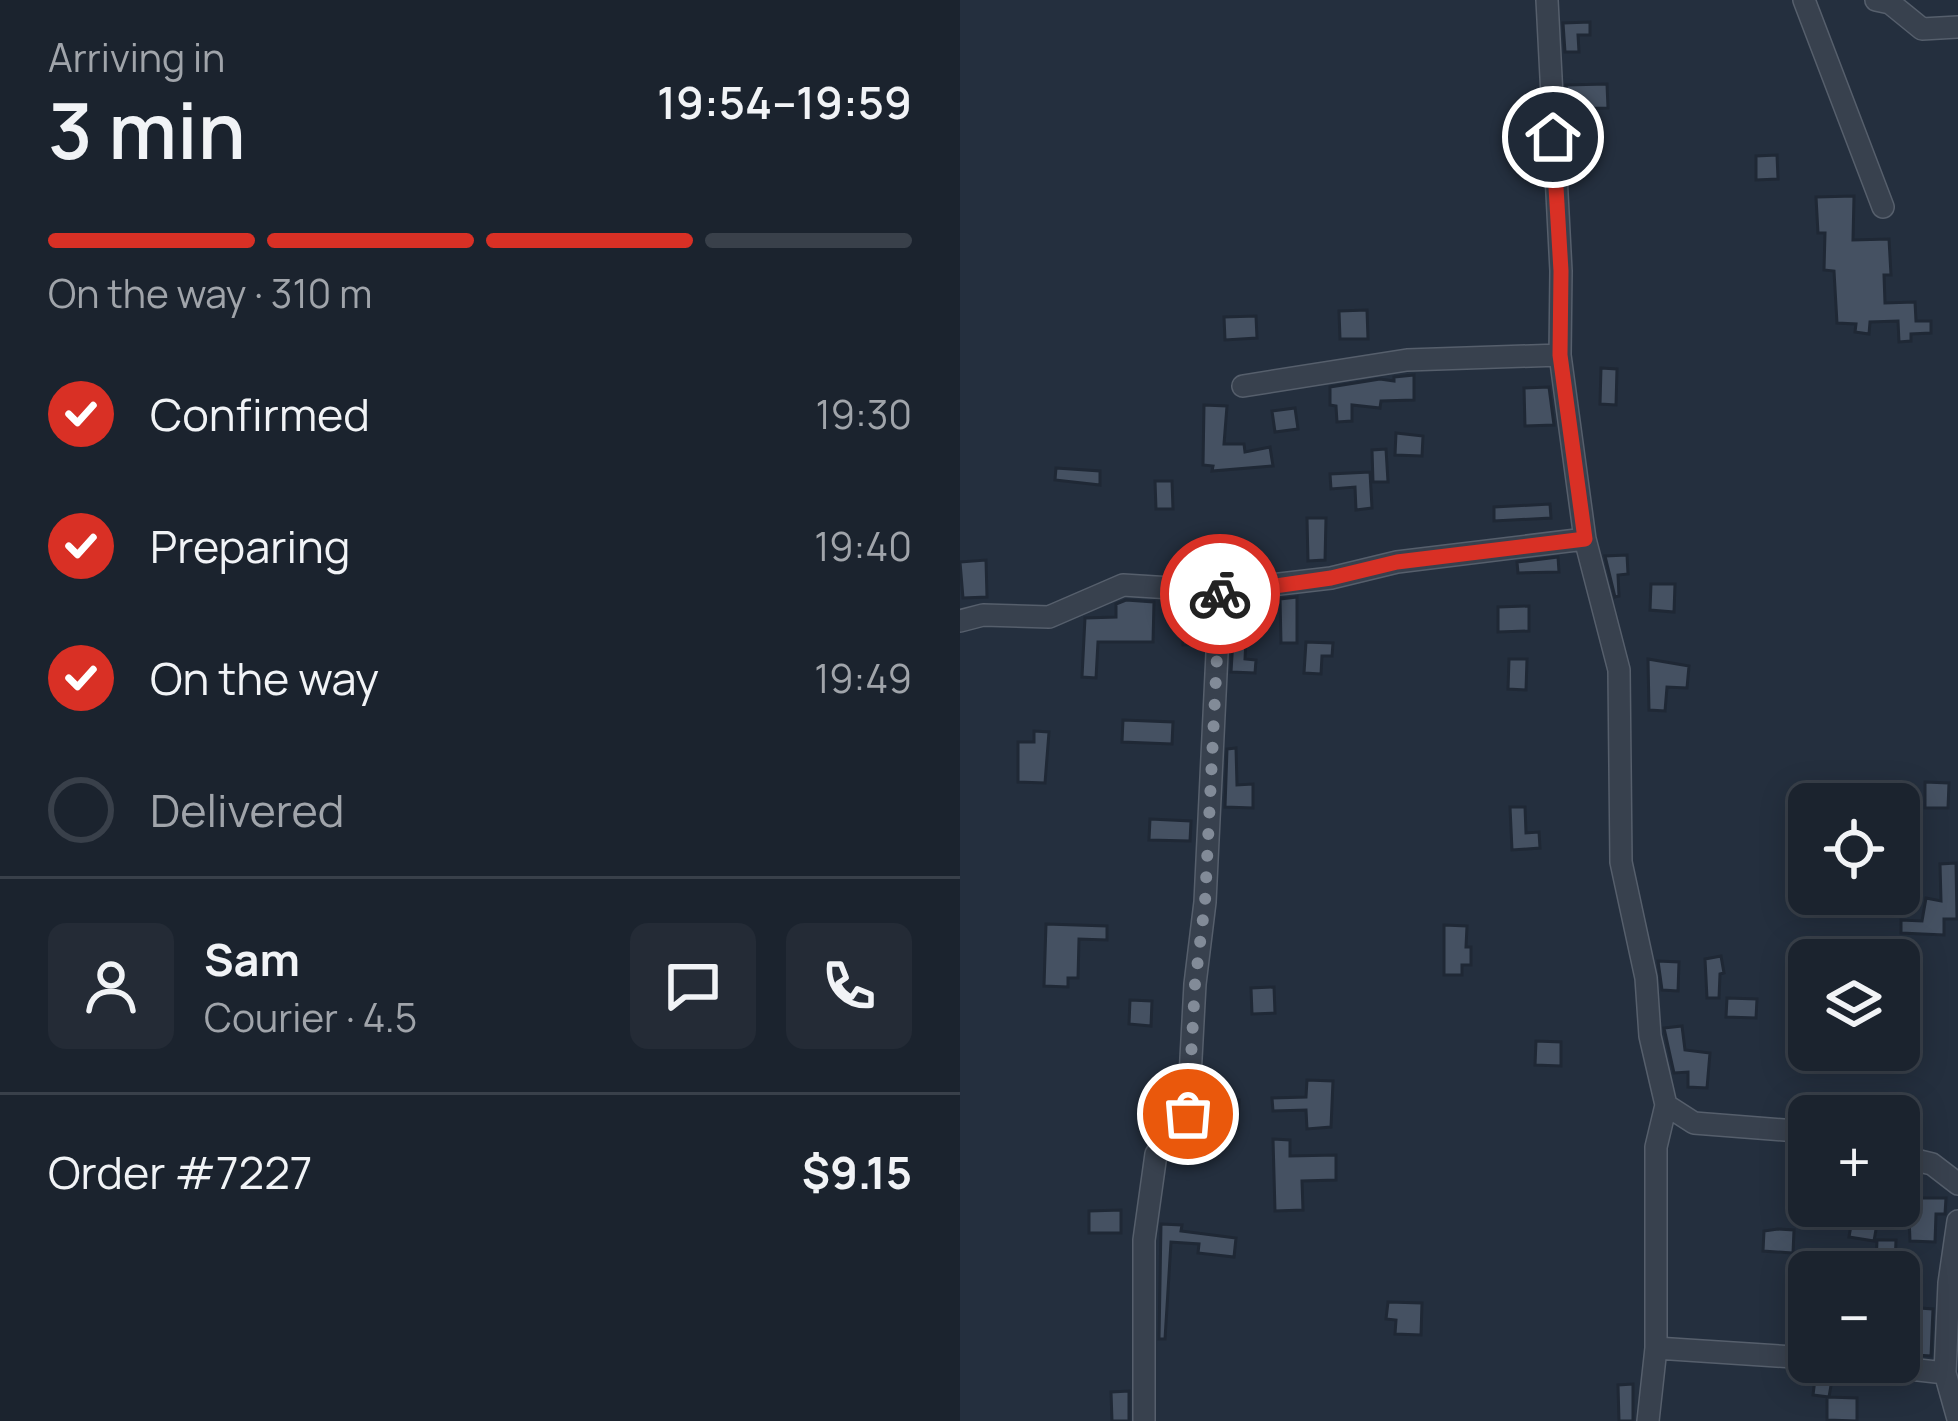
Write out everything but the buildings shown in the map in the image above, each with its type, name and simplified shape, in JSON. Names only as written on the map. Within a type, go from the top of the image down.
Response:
[{"type":"street","points":[[1546,0],[1561,271],[1560,355],[1585,539],[1619,670],[1621,862],[1666,1105],[1656,1147],[1656,1348],[1648,1421]]},
{"type":"street","points":[[1804,0],[1883,207]]},
{"type":"street","points":[[1876,0],[1890,3],[1922,29],[1958,27]]},
{"type":"street","points":[[1243,386],[1407,360],[1560,355]]},
{"type":"street","points":[[960,621],[983,615],[1048,617],[1124,585],[1220,591],[1331,578],[1397,562],[1585,539]]},
{"type":"street","points":[[1144,1421],[1144,1240],[1156,1154],[1188,1114],[1205,902],[1220,591]]},
{"type":"street","points":[[1666,1105],[1694,1123],[1788,1130]]},
{"type":"street","points":[[1920,1161],[1932,1164],[1958,1184]]},
{"type":"street","points":[[1958,1221],[1948,1283],[1945,1373],[1958,1419]]},
{"type":"street","points":[[1656,1348],[1788,1357]]},
{"type":"street","points":[[1920,1370],[1945,1373]]},
{"type":"way so far","points":[[1188,1114],[1205,902],[1220,594]]},
{"type":"route","points":[[1220,594],[1331,578],[1397,562],[1585,539],[1560,355],[1561,271],[1553,137]]}]
